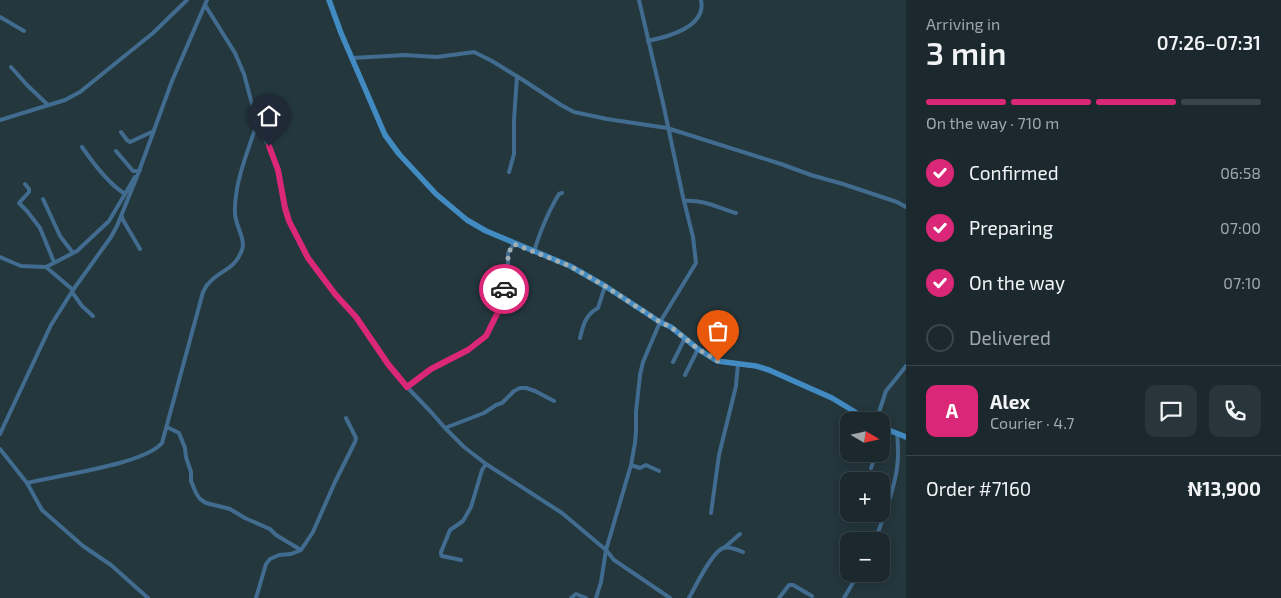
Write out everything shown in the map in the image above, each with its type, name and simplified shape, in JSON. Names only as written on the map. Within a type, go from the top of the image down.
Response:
[{"type":"street","points":[[0,120],[65,100],[80,92],[153,34],[188,0]]},
{"type":"street","points":[[329,0],[341,33],[385,134],[399,154],[436,194],[467,220],[514,244],[570,266],[671,327],[698,349],[718,361],[756,366],[769,370],[832,398],[855,412]]},
{"type":"street","points":[[596,598],[601,582],[606,550],[631,465],[643,362],[660,322],[696,262],[694,237],[667,128],[639,0]]},
{"type":"street","points":[[648,41],[680,32],[696,19],[701,11],[701,0]]},
{"type":"street","points":[[206,2],[235,53],[244,74],[257,122],[278,170],[289,221],[308,258],[335,294],[356,317],[388,364],[407,387],[464,447],[486,464],[562,513],[606,550],[614,560],[670,598]]},
{"type":"street","points":[[0,434],[51,325],[72,291],[112,237],[139,172],[172,81],[206,2]]},
{"type":"street","points":[[0,17],[24,31]]},
{"type":"street","points":[[352,58],[386,55],[436,57],[474,52],[518,76],[574,112],[667,128],[888,199],[906,207]]},
{"type":"street","points":[[11,67],[48,105]]},
{"type":"street","points":[[509,172],[514,154],[514,120],[518,76]]},
{"type":"street","points":[[27,484],[137,458],[159,446],[164,438],[203,292],[210,282],[234,264],[243,248],[236,223],[236,193],[257,122]]},
{"type":"street","points":[[121,132],[130,142],[154,131]]},
{"type":"street","points":[[82,147],[95,166],[118,190],[125,194]]},
{"type":"street","points":[[116,151],[133,171],[139,172]]},
{"type":"street","points":[[0,256],[21,266],[46,266],[74,253],[109,221],[139,172]]},
{"type":"street","points":[[25,184],[29,192],[19,204],[28,211],[40,228],[54,262]]},
{"type":"street","points":[[534,252],[541,230],[553,204],[559,194],[562,193]]},
{"type":"street","points":[[43,199],[60,236],[74,253]]},
{"type":"street","points":[[684,201],[700,201],[736,213]]},
{"type":"street","points":[[122,214],[123,220],[140,250]]},
{"type":"street","points":[[407,387],[431,369],[468,350],[486,336],[507,294],[504,289],[509,279],[503,274],[508,263],[508,253],[514,244]]},
{"type":"street","points":[[46,266],[72,291],[82,306],[93,316]]},
{"type":"street","points":[[580,338],[584,322],[598,308],[605,286]]},
{"type":"street","points":[[673,362],[684,338]]},
{"type":"street","points":[[685,375],[698,349]]},
{"type":"street","points":[[711,514],[719,455],[736,386],[738,364]]},
{"type":"street","points":[[879,412],[886,391],[906,366]]},
{"type":"street","points":[[445,428],[484,413],[502,403],[514,391],[520,388],[535,391],[554,401]]},
{"type":"street","points":[[256,598],[266,564],[270,559],[301,550],[313,532],[355,442],[356,438],[346,418]]},
{"type":"street","points":[[166,427],[179,433],[185,448],[191,481],[200,499],[230,509],[270,529],[276,535],[301,550]]},
{"type":"street","points":[[890,430],[906,437]]},
{"type":"street","points":[[878,532],[896,472],[898,458],[897,433]]},
{"type":"street","points":[[0,449],[27,484],[42,510],[83,546],[111,565],[148,598]]},
{"type":"street","points":[[871,468],[873,462]]},
{"type":"street","points":[[461,560],[442,556],[440,552],[450,530],[463,521],[471,507],[482,470],[486,464]]},
{"type":"street","points":[[631,465],[641,468],[646,465],[659,471]]},
{"type":"street","points":[[689,598],[708,565],[719,551],[740,534]]},
{"type":"street","points":[[723,548],[743,552]]},
{"type":"street","points":[[844,598],[853,582]]},
{"type":"street","points":[[779,598],[789,585],[793,585],[812,596]]},
{"type":"street","points":[[571,598],[578,594],[586,598]]},
{"type":"way so far","points":[[504,289],[509,279],[503,274],[508,263],[508,253],[514,244],[570,266],[605,286],[660,322],[671,327],[698,349],[718,361]]},
{"type":"route","points":[[269,146],[278,170],[289,221],[308,258],[335,294],[356,317],[388,364],[407,387],[431,369],[468,350],[486,336],[507,294],[504,289]]}]
